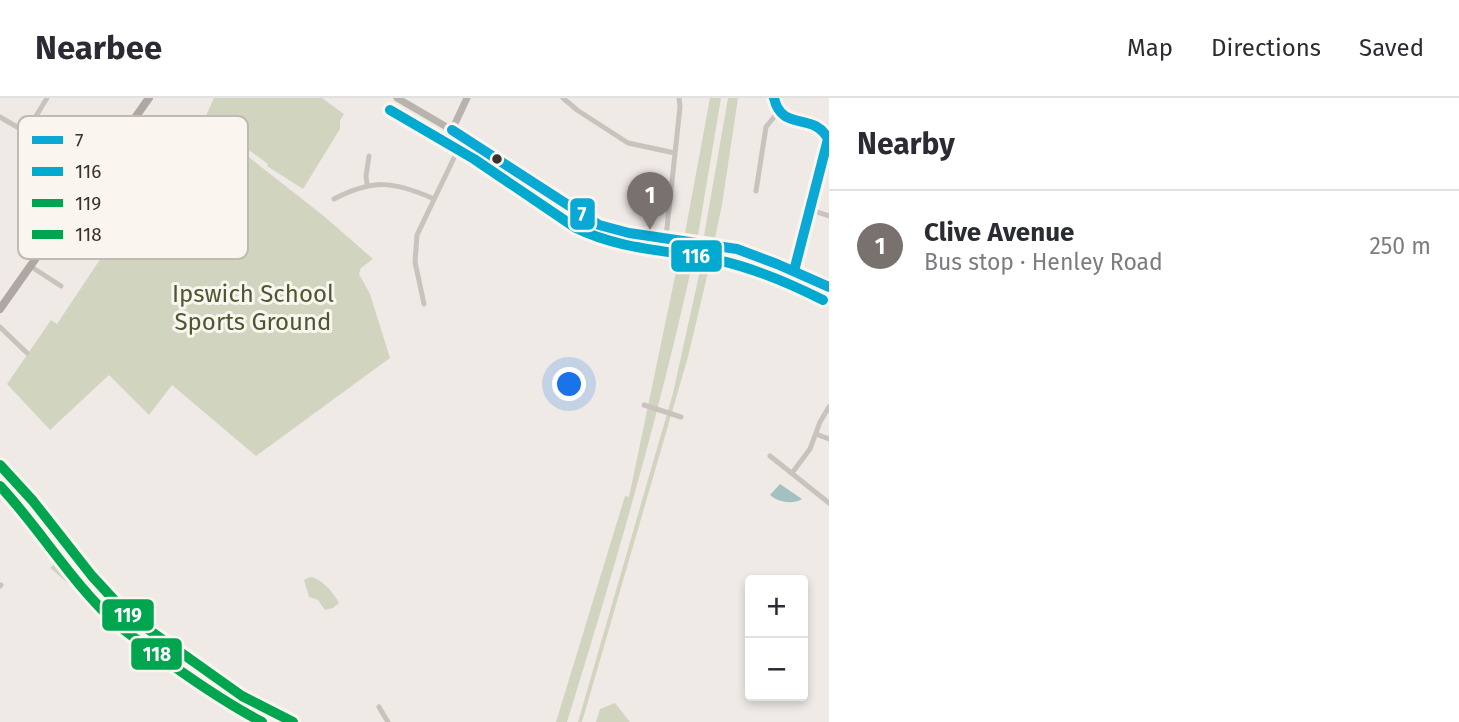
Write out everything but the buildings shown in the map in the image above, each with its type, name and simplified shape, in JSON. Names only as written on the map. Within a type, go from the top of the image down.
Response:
[{"type":"main road","points":[[136,116],[149,98]]},
{"type":"main road","points":[[0,309],[34,259]]},
{"type":"street","points":[[36,116],[47,98]]},
{"type":"street","points":[[397,98],[464,137],[594,222],[618,231],[718,245],[794,271],[829,288]]},
{"type":"street","points":[[452,130],[467,98]]},
{"type":"street","points":[[563,98],[628,143],[675,153]]},
{"type":"street","points":[[666,237],[679,98]]},
{"type":"street","points":[[774,98],[778,112],[786,119],[826,127],[827,146],[794,271]]},
{"type":"street","points":[[755,191],[765,131],[778,112]]},
{"type":"street","points":[[0,117],[18,126]]},
{"type":"street","points":[[424,304],[415,262],[417,235],[432,198],[464,137]]},
{"type":"street","points":[[368,184],[366,176],[369,156]]},
{"type":"street","points":[[334,199],[368,184],[403,187],[432,198]]},
{"type":"street","points":[[811,210],[829,216]]},
{"type":"street","points":[[30,265],[54,282],[60,282]]},
{"type":"street","points":[[0,327],[27,353]]},
{"type":"street","points":[[644,405],[681,417]]},
{"type":"street","points":[[792,473],[810,449],[829,407]]},
{"type":"street","points":[[816,434],[829,439]]},
{"type":"street","points":[[770,456],[829,503]]},
{"type":"street","points":[[0,465],[128,615],[242,696],[293,722]]},
{"type":"street","points":[[379,707],[388,722]]},
{"type":"green space","points":[[214,98],[322,98],[344,114],[340,129],[303,189],[267,166],[268,164],[248,149],[248,116],[206,116]]},
{"type":"green space","points":[[710,98],[721,98],[698,235],[685,233]]},
{"type":"green space","points":[[728,98],[738,98],[715,238],[704,236]]},
{"type":"green space","name":"Ipswich School Sports Ground","points":[[248,156],[373,259],[361,268],[359,274],[370,294],[390,358],[256,456],[172,385],[149,415],[109,375],[50,430],[7,384],[51,320],[57,324],[100,259],[248,259]]},
{"type":"green space","points":[[682,243],[696,246],[653,425],[567,722],[556,722],[625,496],[629,497]]},
{"type":"green space","points":[[705,248],[713,251],[688,357],[582,722],[578,722],[673,393]]},
{"type":"green space","points":[[67,551],[107,599],[96,604],[91,603],[50,568]]},
{"type":"green space","points":[[310,577],[327,587],[339,603],[325,610],[318,600],[309,597],[304,580]]},
{"type":"green space","points":[[615,703],[630,722],[596,722],[600,709]]},
{"type":"water","points":[[780,484],[802,499],[781,501],[770,495]]},
{"type":"transit line","name":"7","points":[[774,98],[778,109],[784,115],[815,126],[828,139],[794,271]]},
{"type":"transit line","name":"116","points":[[390,110],[474,159],[576,228],[610,241],[745,267],[823,300]]},
{"type":"transit line","name":"7","points":[[452,130],[599,225],[629,233],[737,249],[829,287]]},
{"type":"transit line","name":"119","points":[[0,465],[128,615],[242,696],[293,722]]},
{"type":"transit line","name":"118","points":[[0,486],[87,593],[119,626],[206,689],[262,722]]},
{"type":"place","name":"Clive Avenue","points":[[650,230]]}]
